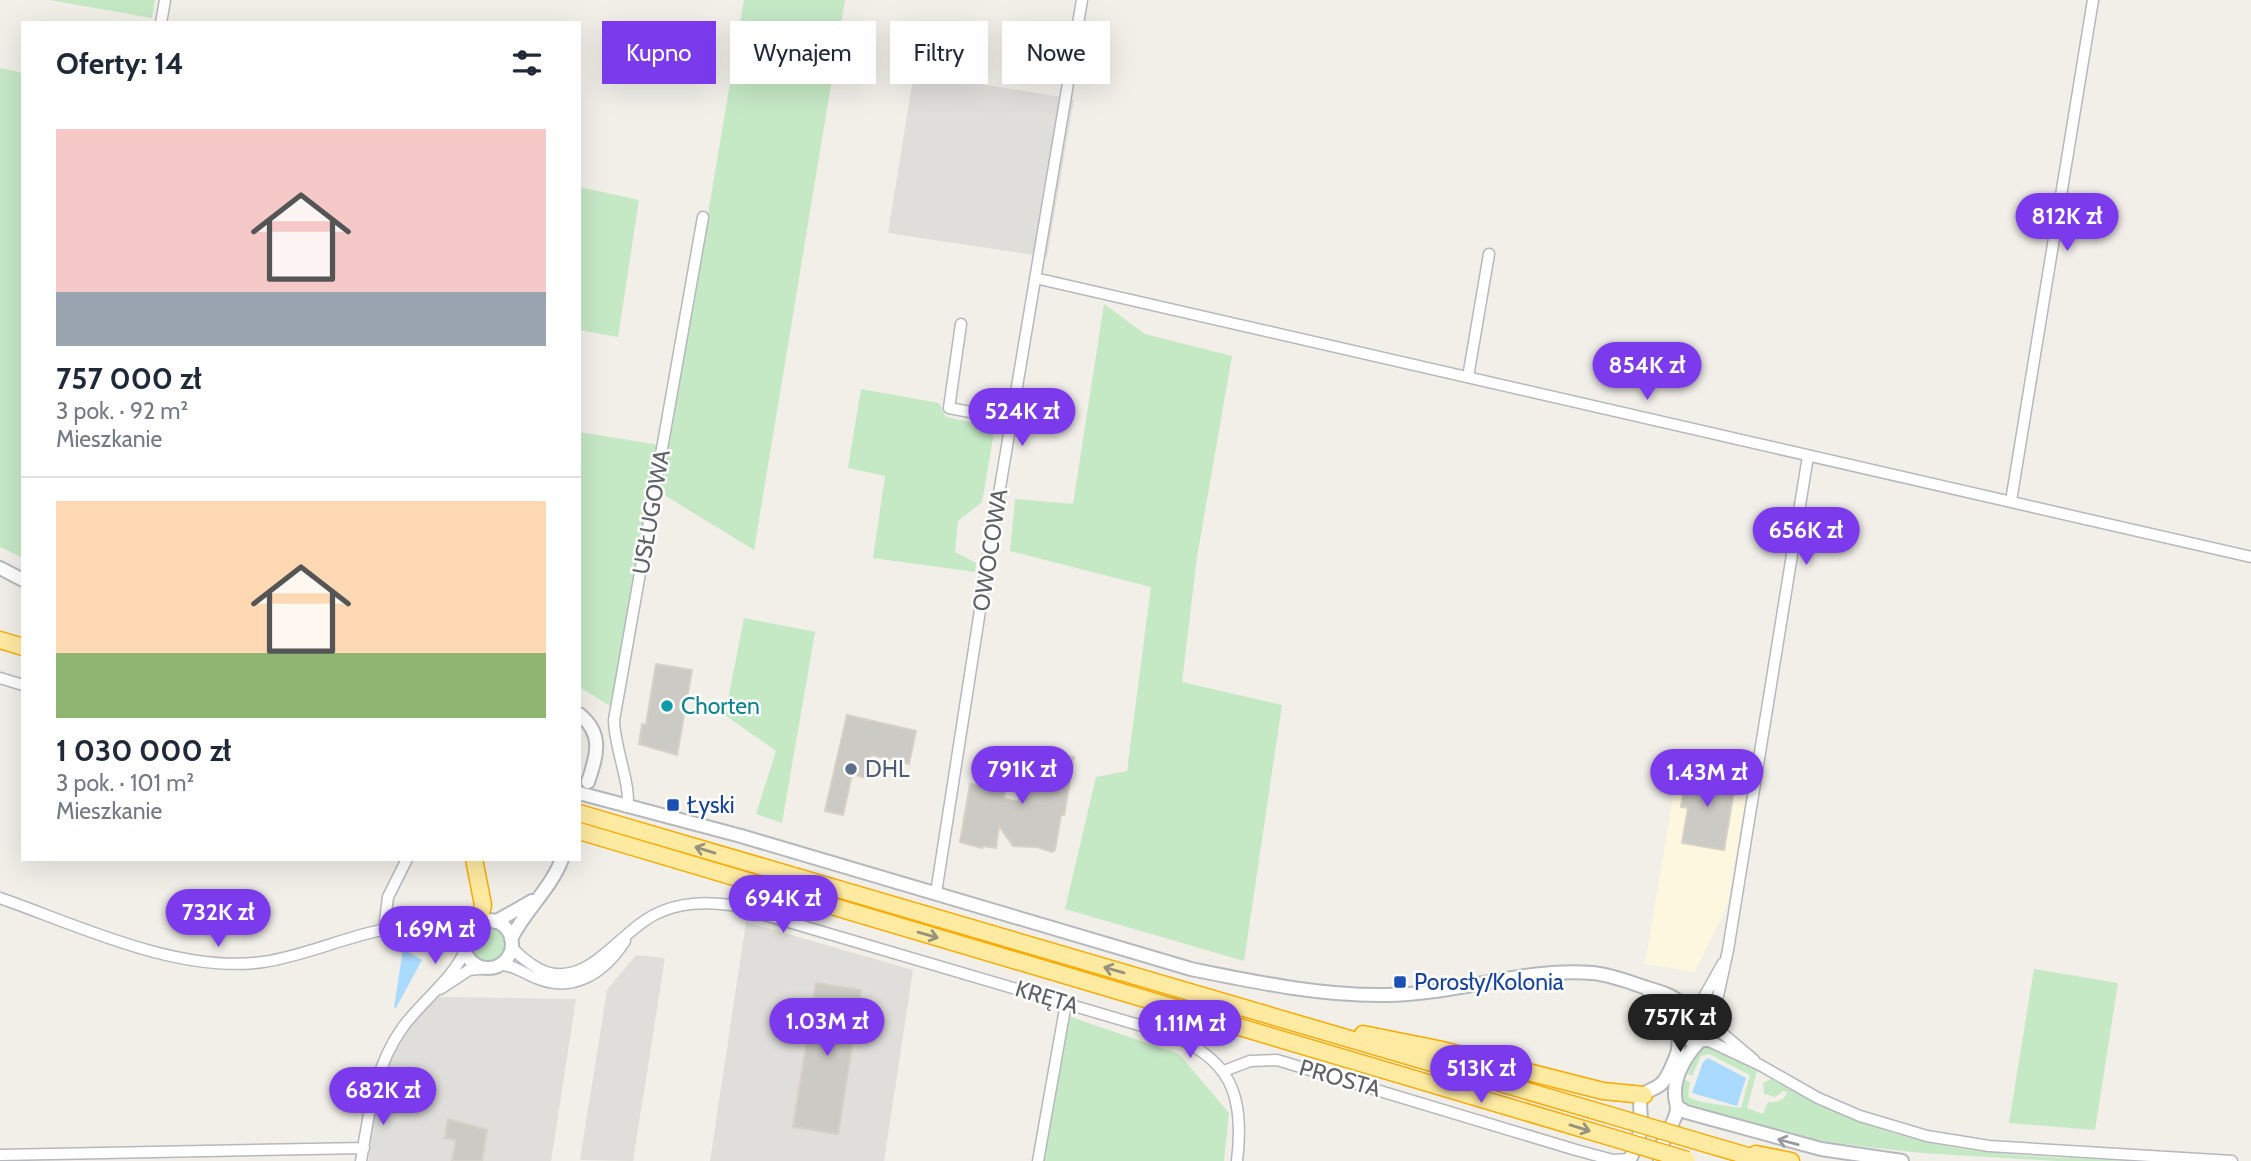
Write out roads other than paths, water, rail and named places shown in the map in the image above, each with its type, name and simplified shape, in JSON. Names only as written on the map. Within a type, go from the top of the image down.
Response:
[{"type":"highway","points":[[0,640],[21,646]]},
{"type":"highway","points":[[581,814],[1765,1161]]},
{"type":"highway","points":[[581,832],[1689,1161]]},
{"type":"highway","points":[[474,861],[483,905],[475,925]]},
{"type":"highway","points":[[1290,1022],[1438,1049],[1602,1091],[1650,1091]]},
{"type":"highway","points":[[1727,1149],[1791,1161]]},
{"type":"street","points":[[162,21],[165,0]]},
{"type":"street","name":"OWOCOWA","points":[[936,893],[1082,0]]},
{"type":"street","points":[[2011,501],[2092,0]]},
{"type":"street","name":"USŁUGOWA","points":[[627,807],[629,794],[619,761],[614,720],[703,217]]},
{"type":"street","points":[[1468,377],[1489,254]]},
{"type":"street","points":[[1035,278],[2251,556]]},
{"type":"street","points":[[961,324],[949,408],[1012,420]]},
{"type":"street","points":[[1660,1161],[1663,1138],[1674,1120],[1675,1088],[1686,1059],[1703,1041],[1714,1021],[1727,956],[1808,456]]},
{"type":"street","points":[[0,568],[21,579]]},
{"type":"street","points":[[0,678],[21,684]]},
{"type":"street","points":[[581,716],[597,737],[597,756],[588,782]]},
{"type":"street","points":[[581,794],[741,836],[1191,969],[1306,989],[1366,995],[1400,995],[1573,972],[1613,976],[1675,997],[1683,1012],[1679,1031],[1680,1044],[1663,1083],[1650,1091],[1640,1103],[1639,1138],[1629,1160]]},
{"type":"street","points":[[384,929],[388,897],[406,861]]},
{"type":"street","points":[[434,930],[464,949],[471,961],[494,966],[508,956],[520,922],[544,893],[561,861]]},
{"type":"street","points":[[0,898],[187,961],[209,964],[265,961],[384,929],[462,931],[475,925],[495,922],[544,893]]},
{"type":"street","name":"KRĘTA","points":[[631,931],[651,916],[673,906],[721,904],[932,963],[1186,1041],[1197,1046],[1224,1071],[1239,1108],[1241,1124],[1237,1161]]},
{"type":"street","points":[[495,922],[505,928],[517,954],[536,968],[567,974],[598,961],[631,931]]},
{"type":"street","points":[[362,1161],[381,1063],[402,1027],[464,949],[465,936],[475,925]]},
{"type":"street","points":[[430,995],[469,970],[494,966],[511,966],[550,982],[575,982],[602,969],[617,953],[631,931]]},
{"type":"street","points":[[1683,1012],[1700,1004],[1727,956]]},
{"type":"street","points":[[1038,1161],[1066,1003]]},
{"type":"street","points":[[1700,1004],[1760,1065]]},
{"type":"street","points":[[1679,1031],[1688,1040],[1703,1041],[1760,1065],[1818,1098],[1860,1116],[1927,1136],[1989,1146],[2232,1161]]},
{"type":"street","name":"PROSTA","points":[[1224,1071],[1250,1061],[1277,1060],[1576,1150],[1613,1160],[1629,1160]]},
{"type":"street","points":[[1650,1091],[1665,1088],[1686,1112],[1790,1142],[1902,1161]]},
{"type":"street","points":[[0,1154],[364,1148]]},
{"type":"street","name":"PROSTA","points":[[1576,1150],[1594,1161]]},
{"type":"water","points":[[403,949],[422,960],[396,1008],[394,1007]]},
{"type":"water","points":[[1708,1058],[1746,1078],[1737,1106],[1692,1093],[1703,1062]]},
{"type":"place","name":"Chorten","points":[[667,706]]},
{"type":"place","name":"DHL","points":[[851,769]]},
{"type":"place","name":"Łyski","points":[[673,805]]},
{"type":"place","name":"Porosły/Kolonia","points":[[1400,982]]}]
